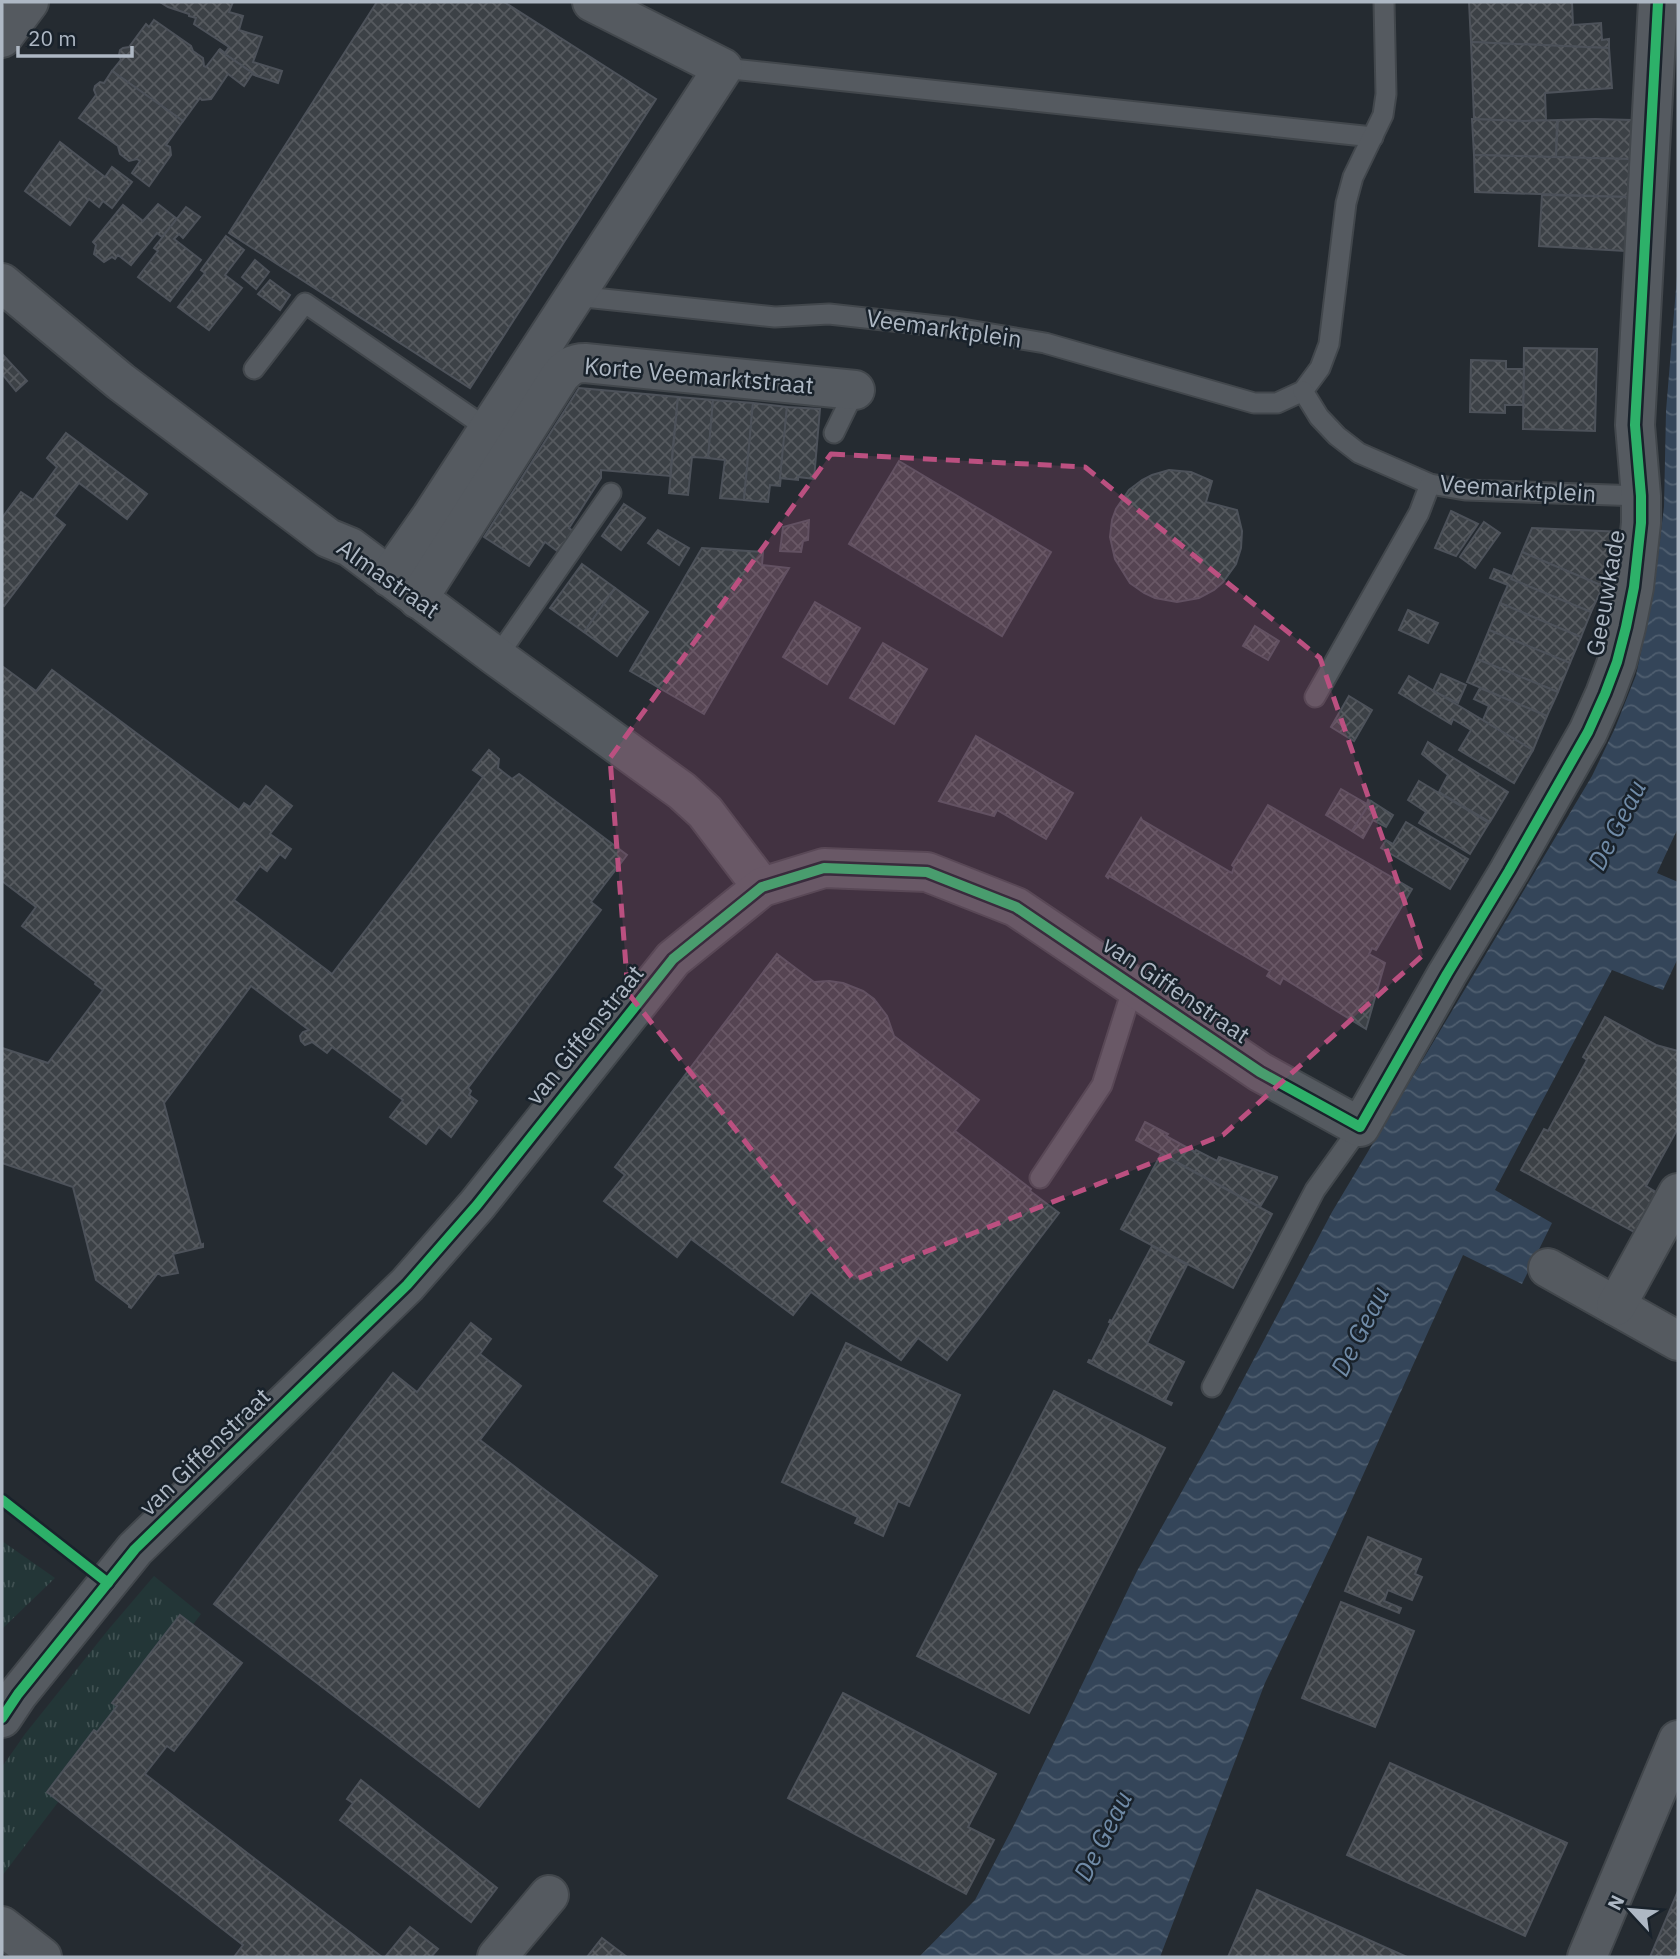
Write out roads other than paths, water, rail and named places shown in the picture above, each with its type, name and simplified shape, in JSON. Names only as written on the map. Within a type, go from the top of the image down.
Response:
[{"type":"street","points":[[2,38],[29,2]]},
{"type":"street","name":"Geeuwkade","points":[[1360,1127],[1588,732],[1620,650],[1634,587],[1641,523],[1635,425],[1658,2]]},
{"type":"street","points":[[404,587],[431,517],[723,68],[607,6]]},
{"type":"street","name":"Almastraat","points":[[2,283],[121,382],[328,538],[350,547],[682,791],[705,812],[762,887]]},
{"type":"street","name":"Korte Veemarktstraat","points":[[404,587],[560,376],[575,363],[855,390]]},
{"type":"street","name":"van Giffenstraat","points":[[2,1718],[18,1694],[135,1549],[407,1285],[477,1205],[673,959],[762,887],[824,868],[927,872],[1016,907],[1260,1072],[1360,1127]]},
{"type":"street","points":[[1616,1306],[1678,1193]]},
{"type":"street","points":[[1548,1268],[1678,1341]]},
{"type":"street","points":[[1587,1957],[1678,1740]]},
{"type":"street","points":[[497,1957],[549,1895]]},
{"type":"street","points":[[2,1926],[42,1957]]},
{"type":"lane","points":[[1303,391],[1320,368],[1329,344],[1346,203],[1353,177],[1383,115],[1386,93],[1384,2]]},
{"type":"lane","points":[[723,68],[1373,137]]},
{"type":"lane","name":"Veemarktplein","points":[[575,296],[775,317],[829,314],[956,328],[1045,343],[1254,403],[1278,403],[1303,391],[1319,417],[1359,453],[1430,484],[1465,490],[1641,496]]},
{"type":"lane","points":[[254,369],[305,303],[488,429]]},
{"type":"lane","points":[[834,433],[855,390]]},
{"type":"lane","points":[[1315,697],[1419,513],[1430,484]]},
{"type":"lane","points":[[497,657],[611,493]]},
{"type":"lane","points":[[1040,1178],[1102,1085],[1133,987]]},
{"type":"lane","name":"Geeuwkade","points":[[1212,1387],[1315,1190],[1360,1127]]},
{"type":"water","name":"De Geau","points":[[1678,264],[1678,828],[1657,873],[1678,882],[1678,958],[1663,990],[1612,970],[1495,1190],[1552,1223],[1522,1284],[1463,1255],[1334,1539],[1265,1683],[1160,1957],[919,1957],[975,1900],[1137,1571],[1213,1436],[1332,1212],[1592,776],[1615,728],[1636,675],[1653,596],[1664,507],[1666,411]]}]
